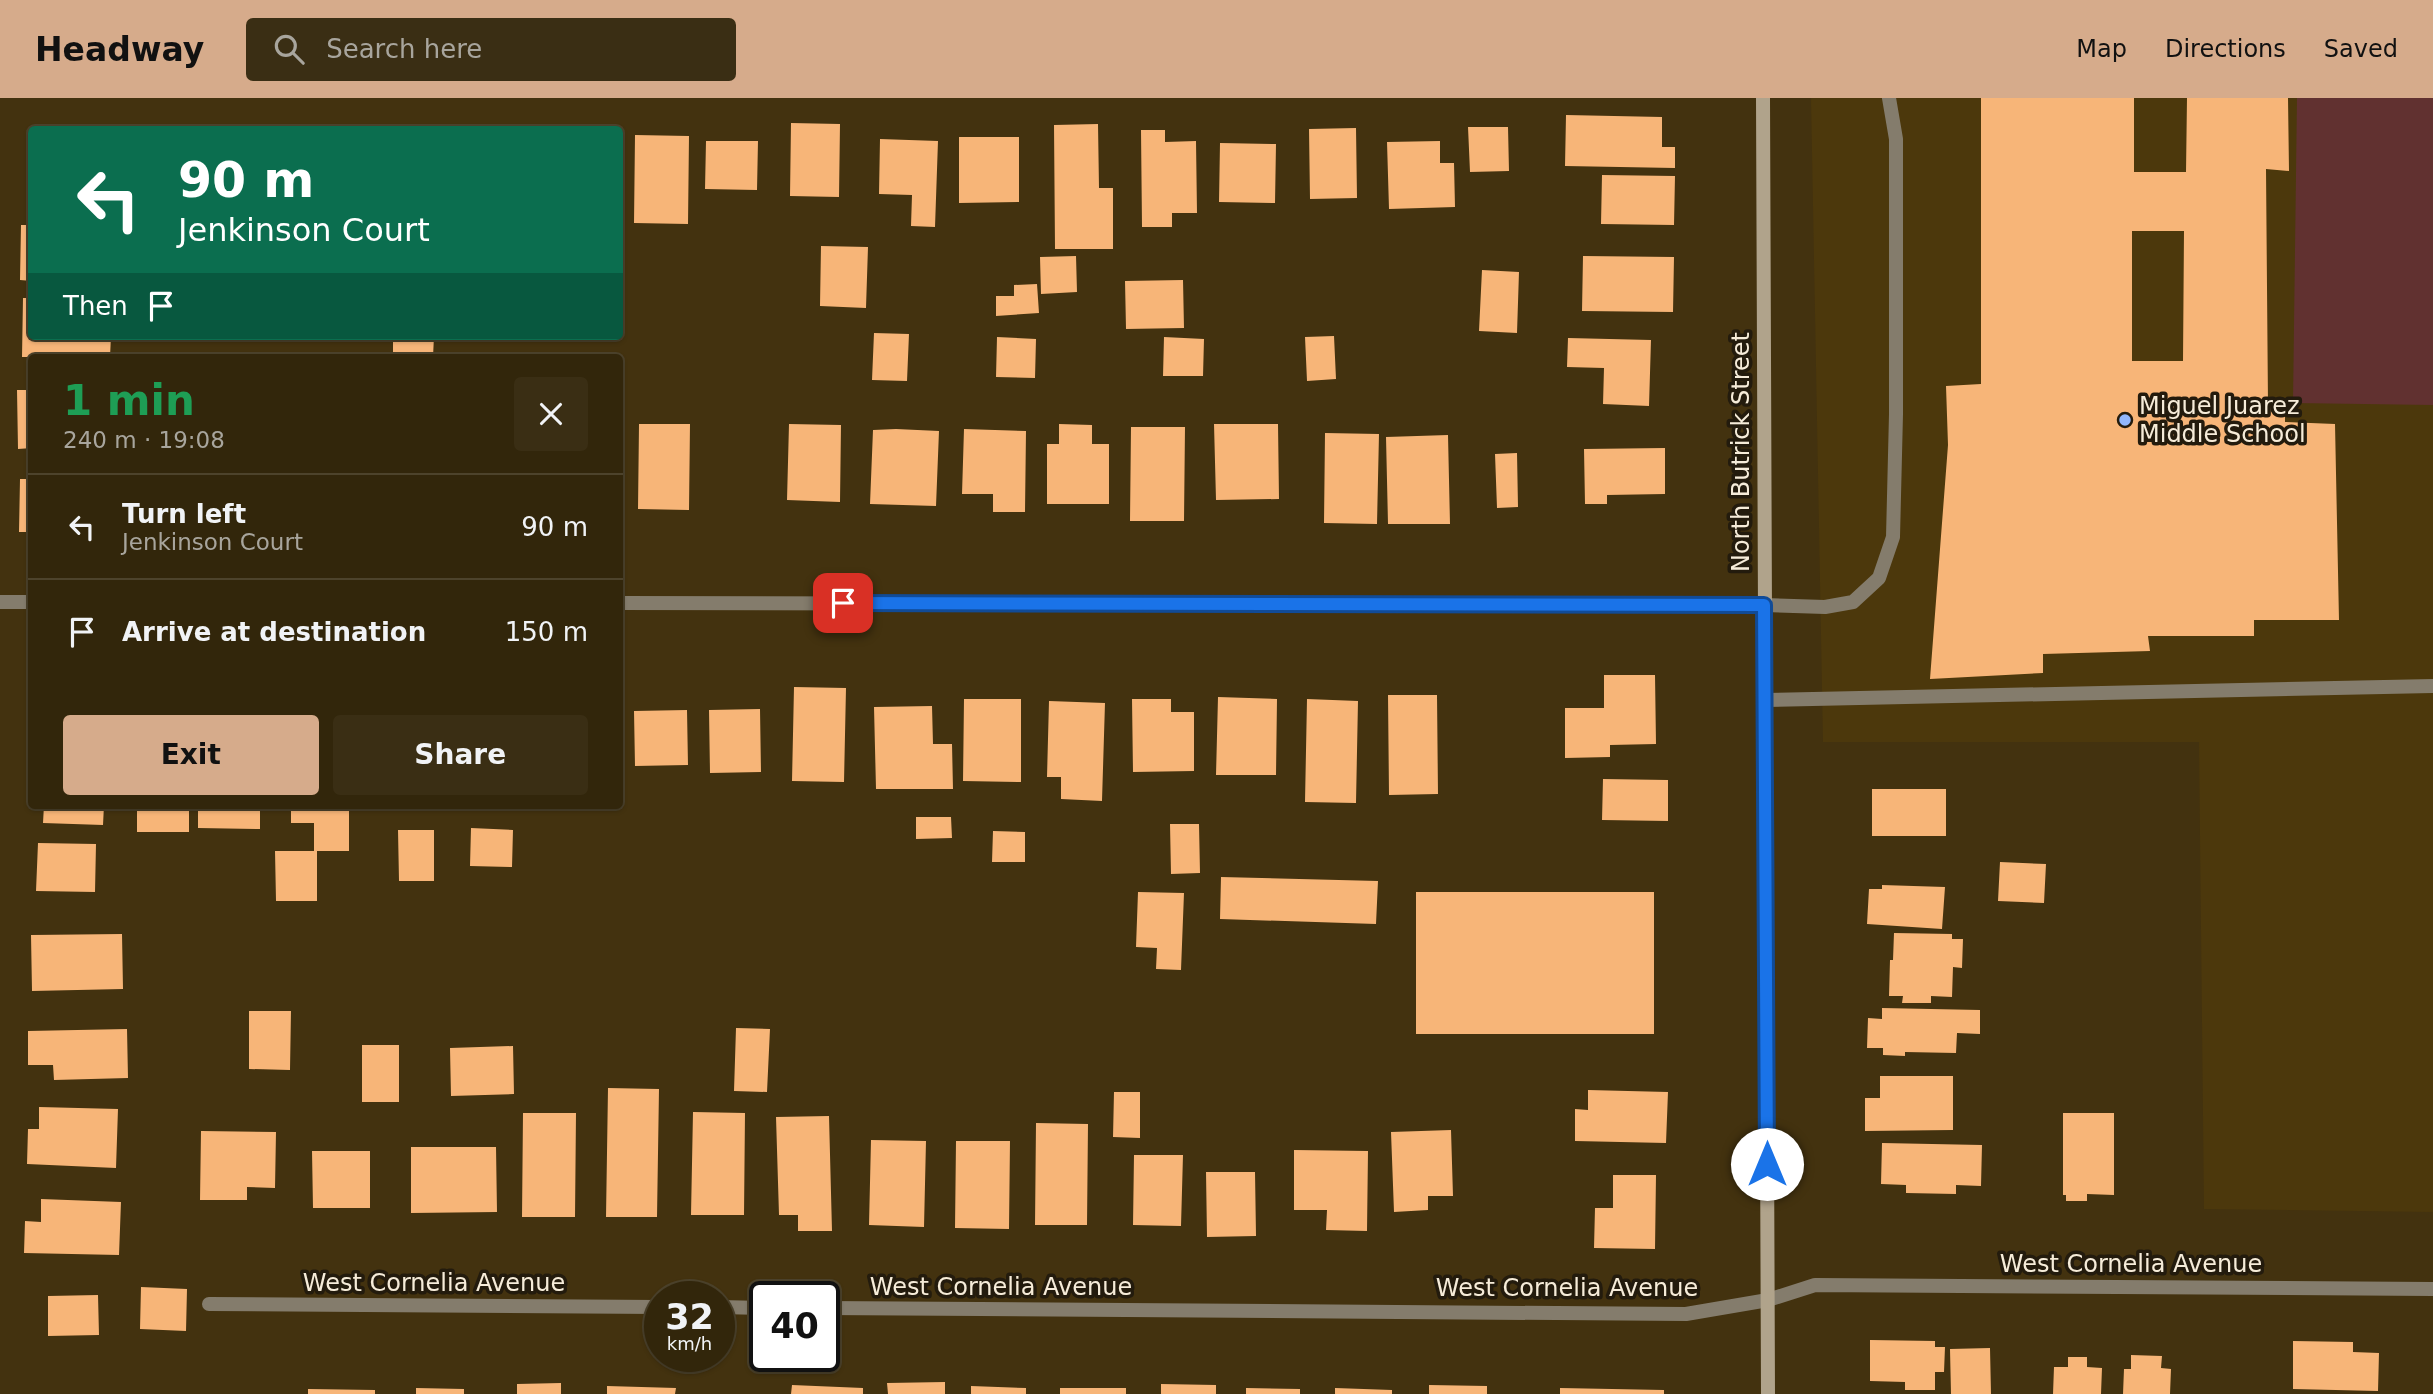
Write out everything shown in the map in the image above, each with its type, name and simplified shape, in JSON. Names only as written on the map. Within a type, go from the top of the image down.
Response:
[{"type":"street","name":"North Butrick Street","points":[[1762,98],[1768,1394]]},
{"type":"street","points":[[623,603],[1825,607],[1853,602],[1879,578],[1893,537],[1896,139],[1889,98]]},
{"type":"street","points":[[0,602],[28,602]]},
{"type":"street","points":[[1764,700],[2433,686]]},
{"type":"street","name":"West Cornelia Avenue","points":[[840,1308],[1686,1314],[1768,1300],[1815,1285],[2433,1289]]},
{"type":"street","name":"West Cornelia Avenue","points":[[209,1304],[644,1307]]},
{"type":"shaded area","name":"Miguel Juarez Middle School","points":[[1811,98],[2433,98],[2433,1212],[2204,1209],[2199,742],[1823,742]]},
{"type":"shaded area","points":[[2297,98],[2433,98],[2433,405],[2293,403]]},
{"type":"building","points":[[1981,98],[2134,98],[2134,172],[2186,172],[2187,98],[2288,98],[2289,171],[2266,169],[2268,405],[2285,406],[2285,422],[2335,424],[2339,620],[2254,620],[2254,636],[2148,636],[2150,651],[2043,654],[2043,673],[1930,679],[1948,445],[1946,386],[1981,384]],"holes":[[[2132,231],[2184,231],[2183,361],[2132,361]]]},
{"type":"building","points":[[1566,115],[1662,117],[1662,147],[1675,147],[1675,168],[1565,166]]},
{"type":"building","points":[[791,123],[840,124],[839,197],[790,196]]},
{"type":"building","points":[[1098,124],[1099,188],[1113,188],[1113,249],[1055,249],[1054,125]]},
{"type":"building","points":[[1468,127],[1508,127],[1509,171],[1470,172]]},
{"type":"building","points":[[1356,128],[1357,198],[1310,199],[1309,129]]},
{"type":"building","points":[[1141,130],[1165,130],[1165,142],[1196,141],[1197,213],[1172,213],[1172,227],[1142,227]]},
{"type":"building","points":[[635,135],[689,136],[688,224],[634,223]]},
{"type":"building","points":[[959,137],[1019,137],[1019,202],[959,203]]},
{"type":"building","points":[[880,139],[938,141],[935,227],[911,226],[912,195],[879,194]]},
{"type":"building","points":[[706,141],[758,141],[757,190],[705,189]]},
{"type":"building","points":[[1440,141],[1440,163],[1454,163],[1455,207],[1389,209],[1387,142]]},
{"type":"building","points":[[1220,143],[1276,144],[1275,203],[1219,202]]},
{"type":"building","points":[[1602,175],[1675,176],[1674,225],[1601,224]]},
{"type":"building","points":[[21,225],[28,225],[28,281],[20,280]]},
{"type":"building","points":[[821,246],[868,247],[866,308],[820,306]]},
{"type":"building","points":[[1076,256],[1077,292],[1041,294],[1040,257]]},
{"type":"building","points":[[1583,256],[1674,257],[1673,312],[1582,311]]},
{"type":"building","points":[[1482,270],[1519,272],[1517,333],[1479,331]]},
{"type":"building","points":[[1183,280],[1184,328],[1126,329],[1125,281]]},
{"type":"building","points":[[1037,284],[1039,313],[996,316],[996,296],[1014,296],[1014,285]]},
{"type":"building","points":[[23,298],[28,298],[28,340],[111,340],[110,354],[28,354],[28,357],[22,357]]},
{"type":"building","points":[[874,333],[909,334],[907,381],[872,380]]},
{"type":"building","points":[[1334,336],[1336,379],[1307,381],[1305,337]]},
{"type":"building","points":[[997,337],[1036,339],[1035,378],[996,377]]},
{"type":"building","points":[[1164,337],[1204,339],[1203,376],[1163,376]]},
{"type":"building","points":[[1568,338],[1651,340],[1649,406],[1603,404],[1604,368],[1567,367]]},
{"type":"building","points":[[393,340],[434,340],[433,354],[393,354]]},
{"type":"building","points":[[17,390],[28,390],[28,448],[18,449]]},
{"type":"building","points":[[639,424],[690,424],[689,510],[638,509]]},
{"type":"building","points":[[789,424],[841,425],[840,502],[787,500]]},
{"type":"building","points":[[1059,424],[1092,425],[1092,444],[1109,444],[1109,504],[1047,504],[1047,444],[1059,444]]},
{"type":"building","points":[[1214,424],[1278,424],[1279,499],[1216,500]]},
{"type":"building","points":[[1131,427],[1185,427],[1184,521],[1130,521]]},
{"type":"building","points":[[964,429],[1026,431],[1025,512],[993,512],[993,494],[962,494]]},
{"type":"building","points":[[873,430],[939,431],[936,506],[870,504]]},
{"type":"building","points":[[1325,433],[1379,434],[1377,524],[1324,523]]},
{"type":"building","points":[[1448,435],[1450,524],[1388,524],[1386,437]]},
{"type":"building","points":[[1665,448],[1665,494],[1607,495],[1607,504],[1585,504],[1584,449]]},
{"type":"building","points":[[1517,453],[1518,507],[1497,508],[1495,454]]},
{"type":"building","points":[[20,479],[28,479],[28,532],[19,532]]},
{"type":"building","points":[[26,671],[28,671],[28,731]]},
{"type":"building","points":[[1604,675],[1655,675],[1656,744],[1610,745],[1610,757],[1565,758],[1565,708],[1604,708]]},
{"type":"building","points":[[794,687],[846,688],[844,782],[792,781]]},
{"type":"building","points":[[1388,695],[1437,695],[1438,794],[1389,795]]},
{"type":"building","points":[[1218,697],[1277,699],[1276,775],[1216,775]]},
{"type":"building","points":[[964,699],[1021,699],[1021,782],[963,781]]},
{"type":"building","points":[[1132,699],[1171,699],[1171,712],[1194,712],[1194,771],[1133,772]]},
{"type":"building","points":[[1307,699],[1358,701],[1356,803],[1305,802]]},
{"type":"building","points":[[1049,701],[1105,703],[1102,801],[1061,799],[1061,777],[1047,777]]},
{"type":"building","points":[[932,706],[933,744],[952,744],[953,789],[876,789],[874,707]]},
{"type":"building","points":[[760,709],[761,772],[710,773],[709,710]]},
{"type":"building","points":[[687,710],[688,765],[635,766],[634,711]]},
{"type":"building","points":[[1603,779],[1668,780],[1668,821],[1602,820]]},
{"type":"building","points":[[1872,789],[1946,789],[1946,836],[1872,836]]},
{"type":"building","points":[[44,809],[104,809],[103,825],[43,823]]},
{"type":"building","points":[[137,809],[189,809],[189,832],[137,832]]},
{"type":"building","points":[[198,809],[260,809],[260,829],[198,828]]},
{"type":"building","points":[[291,809],[349,809],[349,851],[317,851],[317,901],[276,901],[275,851],[314,851],[314,823],[291,823]]},
{"type":"building","points":[[363,809],[398,809],[398,810]]},
{"type":"building","points":[[916,817],[951,817],[952,838],[916,839]]},
{"type":"building","points":[[1170,824],[1199,824],[1200,873],[1171,874]]},
{"type":"building","points":[[471,828],[513,830],[512,867],[470,866]]},
{"type":"building","points":[[398,830],[434,830],[434,881],[399,881]]},
{"type":"building","points":[[993,831],[1025,832],[1025,862],[992,862]]},
{"type":"building","points":[[38,843],[96,844],[95,892],[36,891]]},
{"type":"building","points":[[2000,862],[2046,864],[2044,903],[1998,901]]},
{"type":"building","points":[[1221,877],[1378,881],[1376,924],[1220,919]]},
{"type":"building","points":[[1882,885],[1945,887],[1942,929],[1867,924],[1869,889],[1882,889]]},
{"type":"building","points":[[1138,892],[1184,893],[1181,970],[1156,969],[1157,948],[1136,947]]},
{"type":"building","points":[[1416,892],[1654,892],[1654,1034],[1416,1034]]},
{"type":"building","points":[[1894,933],[1952,934],[1952,939],[1963,939],[1962,968],[1953,967],[1952,997],[1931,996],[1931,1003],[1902,1003],[1903,996],[1889,996]]},
{"type":"building","points":[[122,934],[123,989],[32,991],[31,935]]},
{"type":"building","points":[[1882,1008],[1980,1010],[1980,1034],[1957,1033],[1956,1053],[1905,1052],[1905,1056],[1883,1055],[1883,1048],[1867,1048],[1868,1018],[1882,1019]]},
{"type":"building","points":[[249,1011],[291,1011],[290,1070],[249,1069]]},
{"type":"building","points":[[736,1028],[770,1029],[767,1092],[734,1091]]},
{"type":"building","points":[[127,1029],[128,1078],[54,1080],[53,1065],[28,1065],[28,1031]]},
{"type":"building","points":[[362,1045],[399,1045],[399,1102],[362,1102]]},
{"type":"building","points":[[513,1046],[514,1094],[451,1096],[450,1048]]},
{"type":"building","points":[[1880,1076],[1953,1076],[1953,1130],[1865,1131],[1865,1098],[1880,1098]]},
{"type":"building","points":[[608,1088],[659,1089],[657,1217],[606,1217]]},
{"type":"building","points":[[1588,1090],[1668,1092],[1666,1143],[1575,1141],[1575,1109],[1588,1110]]},
{"type":"building","points":[[1114,1092],[1140,1092],[1140,1138],[1113,1137]]},
{"type":"building","points":[[39,1107],[118,1109],[116,1168],[27,1164],[28,1129],[39,1129]]},
{"type":"building","points":[[693,1112],[745,1113],[744,1215],[691,1215]]},
{"type":"building","points":[[523,1113],[576,1113],[575,1217],[522,1217]]},
{"type":"building","points":[[2063,1113],[2114,1113],[2114,1195],[2087,1194],[2087,1201],[2066,1201],[2066,1195],[2063,1195]]},
{"type":"building","points":[[829,1116],[832,1231],[798,1231],[798,1215],[779,1215],[776,1117]]},
{"type":"building","points":[[1036,1123],[1088,1124],[1087,1225],[1035,1225]]},
{"type":"building","points":[[1451,1130],[1453,1196],[1428,1196],[1428,1210],[1394,1212],[1391,1132]]},
{"type":"building","points":[[201,1131],[276,1132],[275,1188],[247,1187],[247,1200],[200,1200]]},
{"type":"building","points":[[871,1140],[926,1141],[924,1227],[869,1225]]},
{"type":"building","points":[[956,1141],[1010,1141],[1009,1229],[955,1228]]},
{"type":"building","points":[[1882,1143],[1982,1145],[1981,1186],[1956,1185],[1956,1194],[1906,1193],[1906,1185],[1881,1184]]},
{"type":"building","points":[[411,1147],[496,1147],[497,1212],[411,1213]]},
{"type":"building","points":[[1294,1150],[1368,1151],[1367,1231],[1326,1230],[1327,1210],[1294,1210]]},
{"type":"building","points":[[312,1151],[370,1151],[370,1208],[313,1208]]},
{"type":"building","points":[[1134,1155],[1183,1155],[1181,1226],[1133,1225]]},
{"type":"building","points":[[1206,1172],[1255,1172],[1256,1236],[1207,1237]]},
{"type":"building","points":[[1613,1175],[1656,1175],[1655,1249],[1594,1248],[1595,1208],[1613,1208]]},
{"type":"building","points":[[41,1199],[121,1202],[119,1255],[24,1253],[25,1221],[41,1222]]},
{"type":"building","points":[[141,1287],[187,1289],[186,1331],[140,1329]]},
{"type":"building","points":[[98,1295],[99,1335],[48,1336],[48,1296]]},
{"type":"building","points":[[1870,1340],[1935,1341],[1935,1347],[1945,1347],[1944,1372],[1935,1372],[1935,1390],[1905,1390],[1905,1382],[1870,1381]]},
{"type":"building","points":[[2293,1341],[2353,1342],[2353,1352],[2379,1353],[2378,1391],[2293,1389]]},
{"type":"building","points":[[1990,1348],[1991,1394],[1951,1394],[1950,1349]]},
{"type":"building","points":[[2131,1355],[2162,1356],[2161,1368],[2171,1369],[2170,1394],[2123,1394],[2124,1369],[2131,1369]]},
{"type":"building","points":[[2068,1357],[2087,1357],[2087,1367],[2102,1368],[2101,1394],[2053,1394],[2054,1367],[2068,1367]]},
{"type":"building","points":[[945,1382],[945,1394],[888,1394],[887,1383]]},
{"type":"building","points":[[561,1383],[561,1394],[517,1394],[517,1384]]},
{"type":"building","points":[[1161,1384],[1216,1385],[1216,1394],[1161,1394]]},
{"type":"building","points":[[792,1385],[863,1388],[863,1394],[791,1394]]},
{"type":"building","points":[[1429,1385],[1487,1386],[1487,1394],[1429,1394]]},
{"type":"building","points":[[607,1386],[676,1388],[675,1394],[607,1394]]},
{"type":"building","points":[[971,1386],[1026,1388],[1026,1394],[971,1394]]},
{"type":"building","points":[[416,1388],[464,1389],[464,1394],[416,1394]]},
{"type":"building","points":[[1060,1388],[1126,1388],[1126,1394],[1060,1394]]},
{"type":"building","points":[[1246,1388],[1300,1389],[1300,1394],[1246,1394]]},
{"type":"building","points":[[1335,1388],[1392,1390],[1392,1394],[1335,1394]]},
{"type":"building","points":[[1560,1388],[1664,1390],[1664,1394],[1560,1394]]},
{"type":"building","points":[[308,1389],[375,1390],[375,1394],[308,1394]]},
{"type":"place","name":"Miguel Juarez Middle School","points":[[2125,420]]},
{"type":"route","points":[[843,603],[1764,605],[1767,1164]]}]
